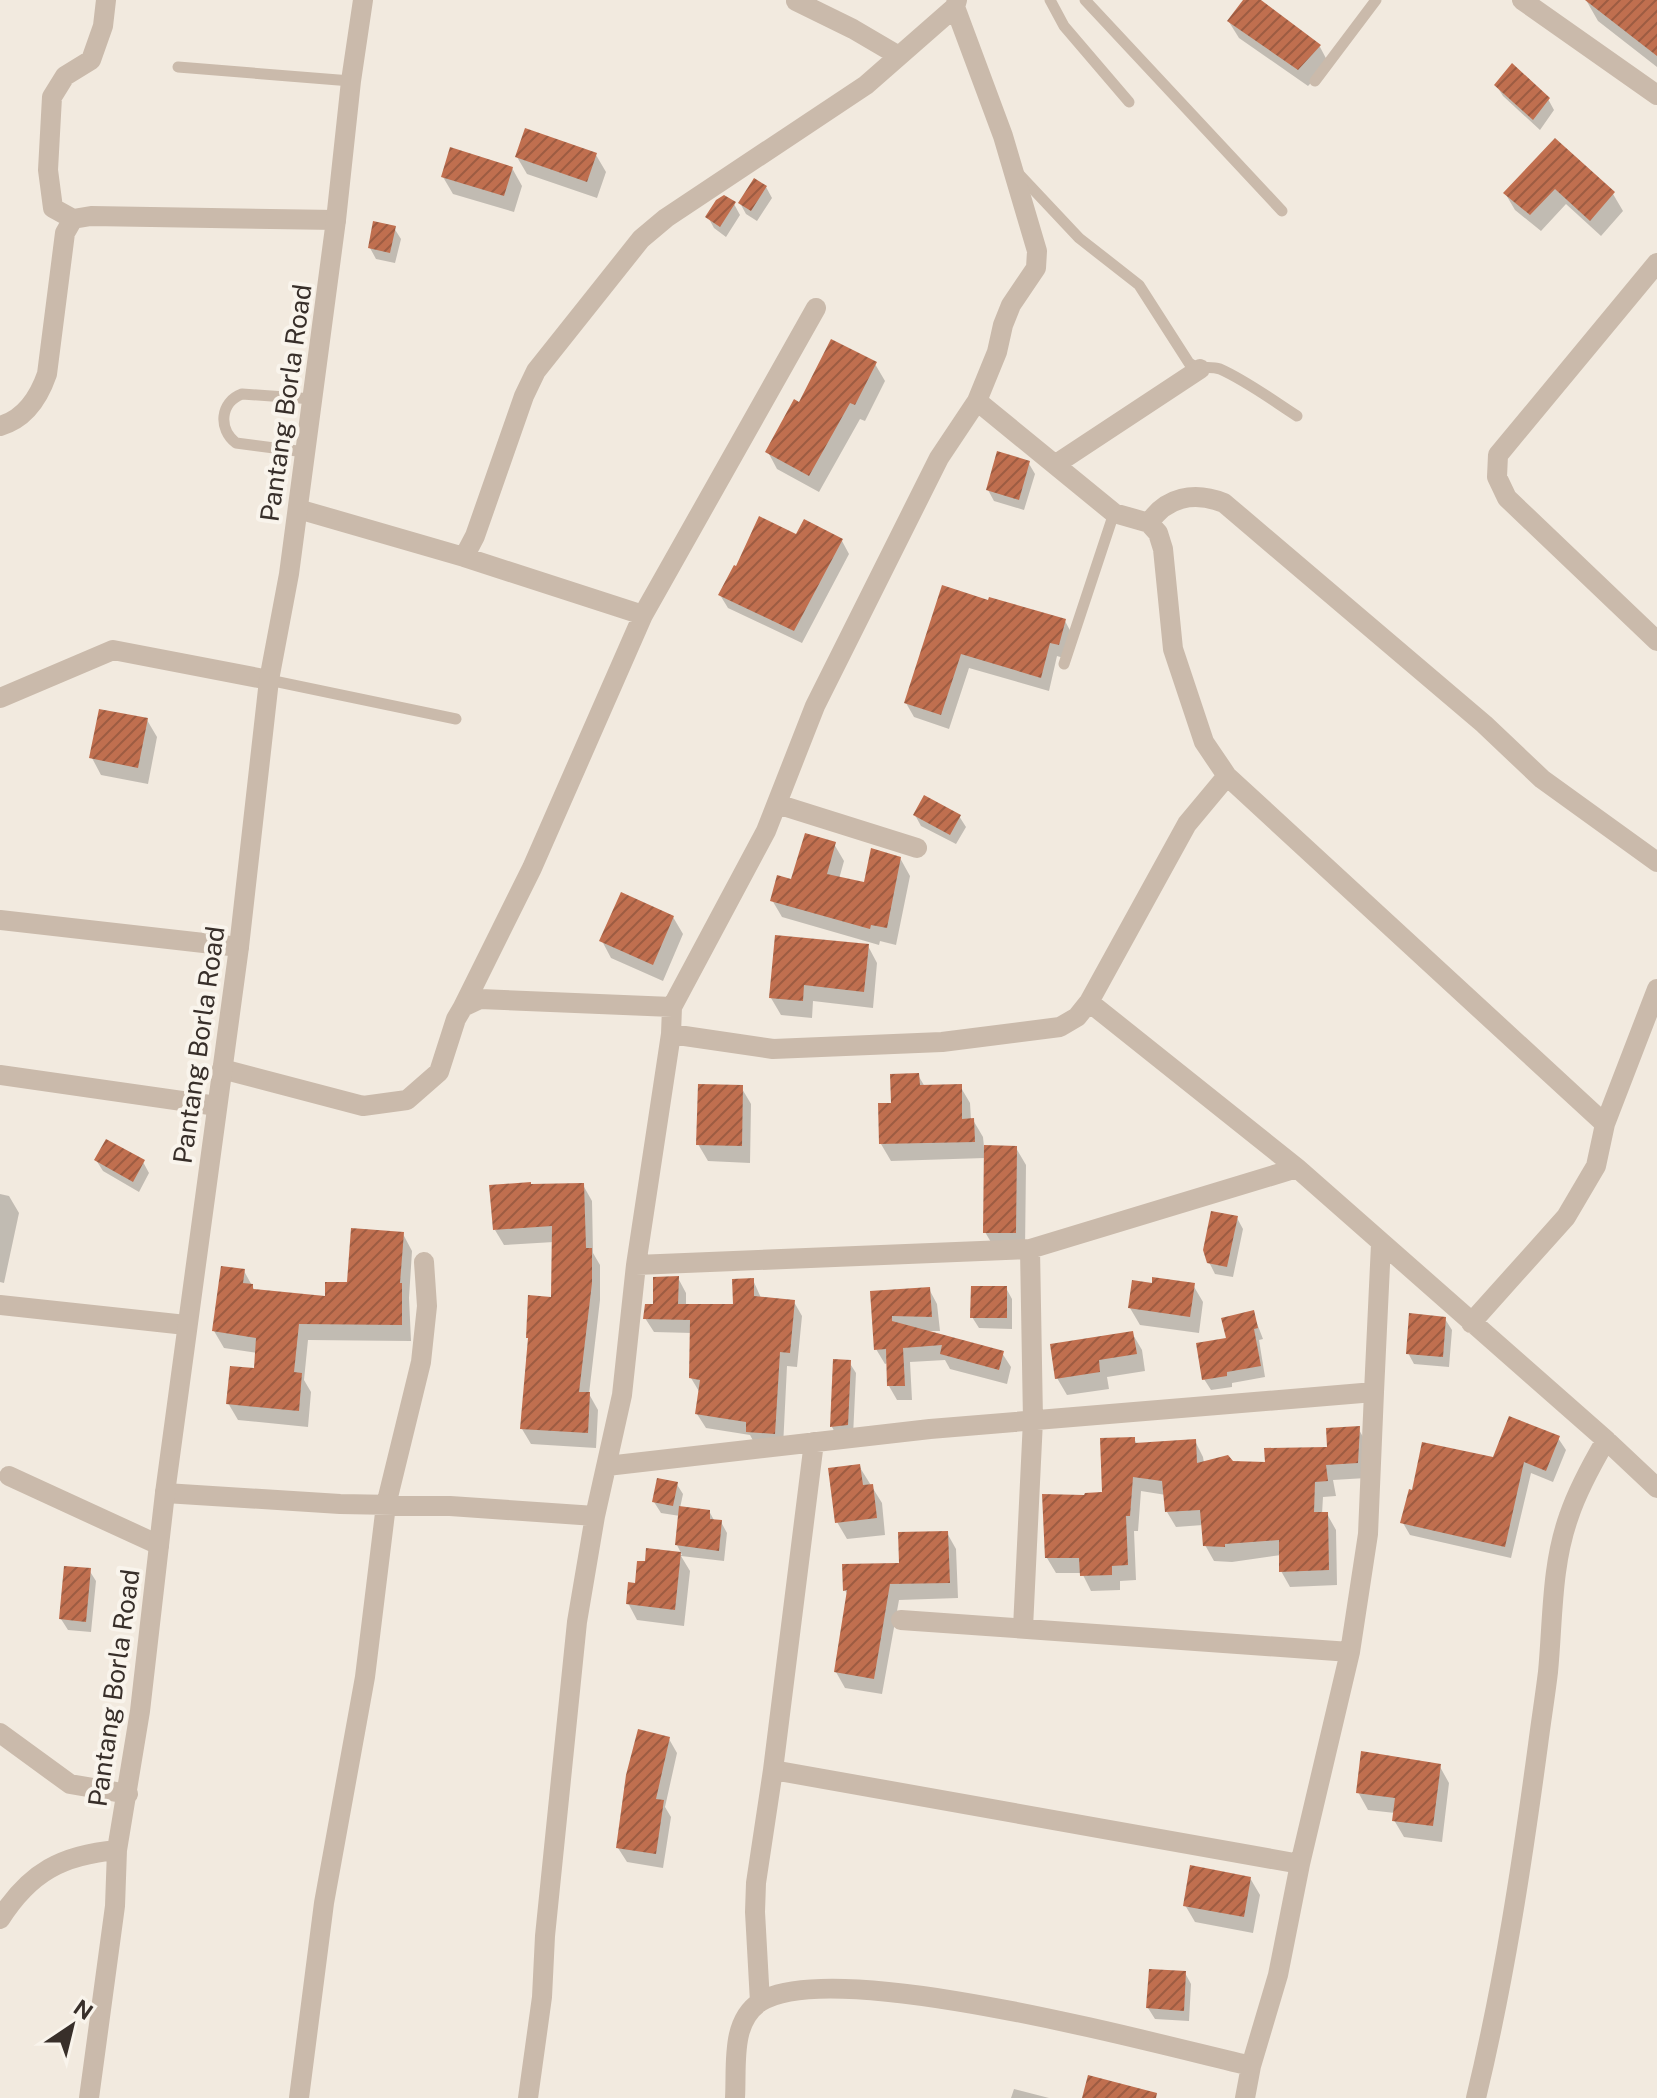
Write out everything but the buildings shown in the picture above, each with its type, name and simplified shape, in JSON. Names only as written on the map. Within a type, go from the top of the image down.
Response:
[{"type":"street","points":[[106,0],[103,26],[91,60],[65,76],[52,97],[48,170],[53,208],[73,219],[91,216],[336,220]]},
{"type":"street","name":"Pantang Borla Road","points":[[89,2098],[115,1906],[117,1850],[140,1711],[186,1325],[239,947],[269,680],[298,509],[363,0]]},
{"type":"street","points":[[1522,0],[1657,95]]},
{"type":"street","points":[[796,1],[899,56]]},
{"type":"street","points":[[464,557],[475,536],[524,396],[536,371],[641,239],[666,218],[866,85],[956,4],[1013,168],[1037,251],[1036,268],[1011,305],[997,352],[977,401],[939,458],[815,706],[766,831],[672,1007],[671,1034],[636,1265],[622,1395],[595,1516],[576,1637],[545,1936],[542,1997],[528,2098]]},
{"type":"street","points":[[0,426],[9,424],[40,395],[47,374],[65,233],[73,219]]},
{"type":"street","points":[[1657,263],[1498,455],[1497,477],[1507,498],[1657,641]]},
{"type":"street","points":[[222,1069],[363,1106],[407,1100],[439,1072],[456,1019],[532,868],[643,615],[816,308]]},
{"type":"street","points":[[1056,464],[1200,369]]},
{"type":"street","points":[[977,401],[1114,513],[1149,523],[1158,533],[1163,549],[1173,649],[1204,742],[1227,776],[1605,1124]]},
{"type":"street","points":[[1149,523],[1157,510],[1169,501],[1197,496],[1224,503],[1484,724],[1542,779],[1657,862]]},
{"type":"street","points":[[298,509],[464,557],[643,615]]},
{"type":"street","points":[[0,698],[113,650],[269,680]]},
{"type":"street","points":[[671,1034],[773,1049],[942,1042],[1060,1027],[1077,1017],[1089,1002],[1187,824],[1227,776]]},
{"type":"street","points":[[777,804],[917,848]]},
{"type":"street","points":[[0,920],[239,947]]},
{"type":"street","points":[[1471,1323],[1566,1217],[1596,1166],[1605,1124],[1650,1029],[1657,989]]},
{"type":"street","points":[[463,1007],[480,999],[672,1007]]},
{"type":"street","points":[[1089,1002],[1297,1168],[1657,1488]]},
{"type":"street","points":[[0,1075],[217,1106]]},
{"type":"street","points":[[636,1265],[1030,1249],[1297,1168]]},
{"type":"street","points":[[1245,2098],[1251,2066],[1278,1975],[1300,1864],[1350,1652],[1368,1534],[1381,1244]]},
{"type":"street","points":[[1023,1628],[1033,1420],[1030,1249]]},
{"type":"street","points":[[299,2098],[324,1903],[365,1677],[386,1505],[421,1362],[427,1306],[424,1262]]},
{"type":"street","points":[[0,1305],[186,1325]]},
{"type":"street","points":[[607,1466],[1033,1420],[1374,1392]]},
{"type":"street","points":[[1476,2098],[1494,2022],[1522,1863],[1548,1673],[1559,1554],[1568,1517],[1588,1471],[1606,1440]]},
{"type":"street","points":[[760,2002],[755,1896],[814,1442]]},
{"type":"street","points":[[9,1476],[159,1545]]},
{"type":"street","points":[[165,1493],[595,1516]]},
{"type":"street","points":[[901,1620],[1350,1652]]},
{"type":"street","points":[[0,1733],[70,1784],[128,1794]]},
{"type":"street","points":[[773,1770],[1300,1864]]},
{"type":"street","points":[[0,1919],[13,1899],[31,1881],[62,1861],[92,1852],[117,1850]]},
{"type":"street","points":[[735,2098],[739,2030],[746,2016],[760,2002],[804,1988],[865,1990],[976,2003],[1251,2066]]},
{"type":"lane","points":[[1050,0],[1064,26],[1129,102]]},
{"type":"lane","points":[[1085,0],[1282,211]]},
{"type":"lane","points":[[1315,81],[1376,0]]},
{"type":"lane","points":[[178,67],[351,81]]},
{"type":"lane","points":[[1013,168],[1079,238],[1139,285],[1189,363],[1200,369],[1213,367],[1238,378],[1297,416]]},
{"type":"lane","points":[[305,452],[236,443],[228,437],[225,428],[226,405],[232,397],[242,394],[313,399]]},
{"type":"lane","points":[[1064,664],[1114,513]]},
{"type":"lane","points":[[269,680],[456,719]]}]
